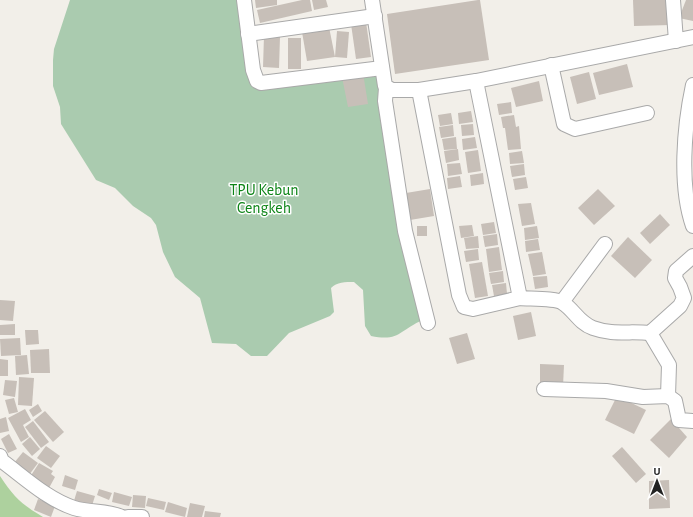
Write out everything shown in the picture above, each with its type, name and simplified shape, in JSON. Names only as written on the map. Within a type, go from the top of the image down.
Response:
[{"type":"street","points":[[244,0],[255,76],[257,81],[261,83],[382,68]]},
{"type":"street","points":[[372,0],[386,88],[386,109],[405,231],[428,323]]},
{"type":"street","points":[[673,0],[676,40]]},
{"type":"street","points":[[248,34],[375,16]]},
{"type":"street","points":[[386,88],[392,90],[419,90],[476,81],[693,37]]},
{"type":"street","points":[[551,65],[564,124],[569,128],[575,129],[647,113]]},
{"type":"street","points":[[476,81],[520,298]]},
{"type":"street","points":[[693,85],[690,145],[684,193],[693,226]]},
{"type":"street","points":[[419,90],[461,302],[464,307],[473,309],[520,298],[562,302],[578,319],[595,329],[615,334],[630,331],[650,333],[680,306],[684,298],[675,278],[676,271],[693,256]]},
{"type":"street","points":[[562,302],[605,244]]},
{"type":"street","points":[[650,333],[669,366],[668,396]]},
{"type":"street","points":[[544,389],[606,391],[643,397],[668,396],[675,400],[679,420],[681,422],[693,421]]},
{"type":"street","points":[[0,456],[2,461],[29,481],[36,489],[63,503],[84,511],[122,517]]},
{"type":"street","points":[[128,517],[142,517]]},
{"type":"green space","name":"TPU Kebun Cengkeh","points":[[70,0],[239,0],[257,87],[376,71],[385,141],[423,320],[394,336],[371,336],[365,326],[363,290],[354,282],[344,282],[331,288],[334,312],[330,316],[289,333],[267,356],[251,356],[236,344],[212,343],[200,298],[175,277],[163,252],[156,225],[151,218],[133,206],[115,188],[96,180],[61,124],[60,107],[53,86],[53,60],[54,49]]},
{"type":"green space","points":[[0,476],[18,500],[43,517],[0,517]]},
{"type":"building","points":[[255,0],[277,0],[277,5],[256,8]]},
{"type":"building","points":[[302,0],[310,0],[312,11],[260,23],[257,10]]},
{"type":"building","points":[[312,0],[326,0],[328,7],[314,10]]},
{"type":"building","points":[[480,0],[489,60],[395,74],[387,14]]},
{"type":"building","points":[[633,0],[670,0],[671,25],[634,26]]},
{"type":"building","points":[[686,0],[693,0],[693,21],[679,18]]},
{"type":"building","points":[[366,22],[371,57],[356,59],[351,24]]},
{"type":"building","points":[[329,27],[335,57],[307,61],[302,32]]},
{"type":"building","points":[[337,31],[349,32],[347,58],[335,57]]},
{"type":"building","points":[[264,36],[280,36],[279,68],[263,67]]},
{"type":"building","points":[[288,38],[301,38],[301,69],[288,69]]},
{"type":"building","points":[[627,64],[633,87],[599,95],[593,73]]},
{"type":"building","points":[[589,72],[596,99],[577,104],[570,77]]},
{"type":"building","points":[[363,73],[368,104],[348,107],[342,77]]},
{"type":"building","points":[[539,81],[543,101],[516,107],[511,88]]},
{"type":"building","points":[[511,102],[512,113],[499,115],[497,104]]},
{"type":"building","points":[[471,111],[473,122],[459,124],[458,113]]},
{"type":"building","points":[[451,113],[453,124],[440,126],[438,115]]},
{"type":"building","points":[[514,115],[516,127],[519,126],[521,149],[508,150],[505,128],[503,128],[501,117]]},
{"type":"building","points":[[473,124],[474,135],[462,136],[461,125]]},
{"type":"building","points":[[453,125],[454,136],[441,138],[439,127]]},
{"type":"building","points":[[456,137],[457,149],[444,150],[442,139]]},
{"type":"building","points":[[475,137],[477,148],[463,150],[462,139]]},
{"type":"building","points":[[458,149],[459,160],[446,163],[444,151]]},
{"type":"building","points":[[478,150],[481,171],[468,173],[465,152]]},
{"type":"building","points":[[522,151],[524,163],[510,164],[509,153]]},
{"type":"building","points":[[460,163],[462,174],[448,176],[447,164]]},
{"type":"building","points":[[524,164],[525,175],[512,177],[510,166]]},
{"type":"building","points":[[483,173],[484,184],[471,186],[470,175]]},
{"type":"building","points":[[460,176],[462,187],[448,189],[447,178]]},
{"type":"building","points":[[526,177],[528,188],[515,190],[513,179]]},
{"type":"building","points":[[430,189],[434,216],[410,220],[406,193]]},
{"type":"building","points":[[598,189],[615,206],[594,225],[578,208]]},
{"type":"building","points":[[531,203],[535,224],[522,226],[518,204]]},
{"type":"building","points":[[660,214],[670,225],[650,244],[640,233]]},
{"type":"building","points":[[494,222],[496,233],[483,235],[481,224]]},
{"type":"building","points":[[472,225],[474,236],[461,238],[459,226]]},
{"type":"building","points":[[417,226],[427,226],[427,236],[417,236]]},
{"type":"building","points":[[537,226],[539,238],[525,240],[524,228]]},
{"type":"building","points":[[497,234],[498,245],[485,247],[483,236]]},
{"type":"building","points":[[478,236],[479,248],[466,249],[464,238]]},
{"type":"building","points":[[628,237],[652,260],[635,278],[611,256]]},
{"type":"building","points":[[538,239],[540,250],[526,252],[525,241]]},
{"type":"building","points":[[499,247],[502,270],[489,272],[486,249]]},
{"type":"building","points":[[478,249],[479,260],[466,262],[464,251]]},
{"type":"building","points":[[542,252],[546,274],[533,276],[528,254]]},
{"type":"building","points":[[482,262],[488,296],[475,298],[469,264]]},
{"type":"building","points":[[503,271],[504,282],[491,284],[489,273]]},
{"type":"building","points":[[547,276],[548,287],[535,289],[533,277]]},
{"type":"building","points":[[506,283],[507,294],[494,296],[492,285]]},
{"type":"building","points":[[0,300],[15,301],[13,321],[0,320]]},
{"type":"building","points":[[531,312],[536,336],[518,340],[513,316]]},
{"type":"building","points":[[15,324],[15,335],[0,335],[0,325]]},
{"type":"building","points":[[25,330],[38,330],[39,344],[26,345]]},
{"type":"building","points":[[467,333],[475,359],[457,364],[449,338]]},
{"type":"building","points":[[20,338],[21,355],[1,356],[0,339]]},
{"type":"building","points":[[49,349],[50,373],[31,373],[30,350]]},
{"type":"building","points":[[27,355],[29,374],[16,375],[15,356]]},
{"type":"building","points":[[0,359],[8,360],[8,376],[0,376]]},
{"type":"building","points":[[540,364],[564,365],[563,386],[540,385]]},
{"type":"building","points":[[19,377],[34,378],[32,406],[18,405]]},
{"type":"building","points":[[5,380],[17,381],[15,397],[3,395]]},
{"type":"building","points":[[617,396],[646,410],[634,434],[605,420]]},
{"type":"building","points":[[14,398],[18,412],[9,414],[5,400]]},
{"type":"building","points":[[38,404],[42,411],[33,417],[29,410]]},
{"type":"building","points":[[25,409],[31,420],[23,425],[29,437],[21,442],[8,418]]},
{"type":"building","points":[[45,411],[64,432],[53,442],[34,420]]},
{"type":"building","points":[[6,417],[9,431],[0,433],[0,419]]},
{"type":"building","points":[[671,419],[687,437],[669,458],[650,440]]},
{"type":"building","points":[[33,421],[49,442],[41,448],[25,427]]},
{"type":"building","points":[[9,434],[17,449],[8,453],[1,439]]},
{"type":"building","points":[[30,437],[40,449],[32,456],[22,444]]},
{"type":"building","points":[[46,446],[60,456],[51,468],[37,458]]},
{"type":"building","points":[[622,447],[646,474],[636,483],[612,456]]},
{"type":"building","points":[[23,452],[38,463],[29,475],[14,463]]},
{"type":"building","points":[[39,463],[53,471],[51,474],[55,477],[49,488],[30,477]]},
{"type":"building","points":[[65,475],[78,480],[75,490],[62,486]]},
{"type":"building","points":[[669,480],[670,508],[649,509],[649,481]]},
{"type":"building","points":[[99,489],[112,493],[109,500],[97,495]]},
{"type":"building","points":[[77,491],[95,496],[91,509],[73,504]]},
{"type":"building","points":[[114,492],[132,497],[129,506],[112,502]]},
{"type":"building","points":[[133,495],[146,496],[145,508],[132,507]]},
{"type":"building","points":[[148,498],[166,502],[164,510],[146,506]]},
{"type":"building","points":[[38,499],[55,506],[51,517],[34,510]]},
{"type":"building","points":[[168,502],[187,508],[185,517],[165,512]]},
{"type":"building","points":[[190,503],[205,506],[202,517],[187,517]]},
{"type":"building","points":[[205,511],[221,513],[220,517],[204,517]]}]
